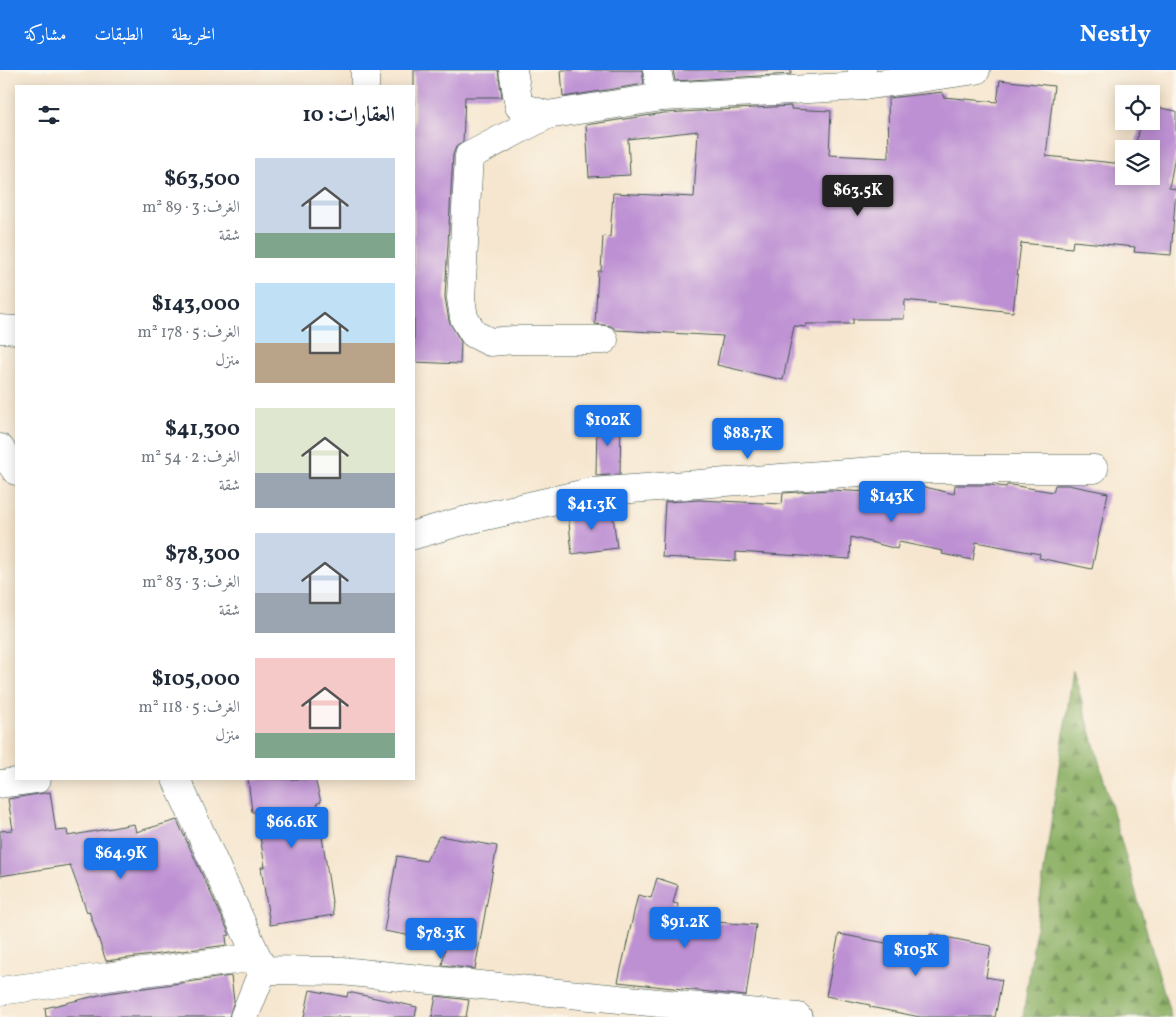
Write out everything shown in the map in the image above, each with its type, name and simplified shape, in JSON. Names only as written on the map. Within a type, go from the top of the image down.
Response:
[{"type":"street","points":[[365,70],[365,85]]},
{"type":"street","points":[[513,70],[519,106],[548,116]]},
{"type":"street","points":[[657,70],[662,97]]},
{"type":"street","points":[[604,340],[514,340],[490,342],[474,334],[464,318],[461,298],[469,156],[548,116],[662,97],[863,78],[976,70]]},
{"type":"street","points":[[0,329],[15,330]]},
{"type":"street","points":[[0,448],[15,470]]},
{"type":"street","points":[[415,535],[459,522],[591,492],[900,469],[1094,469]]},
{"type":"street","points":[[0,784],[30,780]]},
{"type":"street","points":[[176,780],[260,963],[244,1017]]},
{"type":"street","points":[[0,991],[260,963],[798,1017]]},
{"type":"green space","points":[[1073,670],[1171,1017],[1023,1017]]},
{"type":"building","points":[[414,70],[498,70],[502,97],[465,97],[463,142],[456,147],[453,155],[445,297],[449,321],[461,342],[460,364],[415,362]]},
{"type":"building","points":[[561,70],[642,70],[644,84],[563,97]]},
{"type":"building","points":[[673,70],[791,70],[791,74],[675,81]]},
{"type":"building","points":[[1000,80],[1054,86],[1046,156],[1115,163],[1115,185],[1160,185],[1160,140],[1137,140],[1138,130],[1160,130],[1160,108],[1176,111],[1176,151],[1169,188],[1176,189],[1171,255],[1134,252],[1135,247],[1073,241],[1072,248],[1021,243],[1013,312],[905,300],[904,319],[853,319],[853,324],[806,324],[806,327],[794,326],[783,380],[717,365],[723,336],[616,330],[611,326],[595,324],[598,271],[601,271],[603,236],[610,237],[613,193],[694,197],[698,131],[628,139],[630,175],[589,177],[586,125],[664,113],[791,106],[791,109],[831,111],[829,155],[889,158],[888,98],[943,92],[943,97],[997,102]]},
{"type":"building","points":[[597,420],[621,420],[620,474],[596,476]]},
{"type":"building","points":[[917,485],[954,494],[955,485],[1006,487],[1011,485],[1053,492],[1055,485],[1068,485],[1108,493],[1092,569],[1039,558],[1040,554],[976,542],[973,560],[942,554],[943,551],[899,542],[897,549],[851,537],[850,559],[736,552],[736,561],[662,557],[665,502],[700,500],[782,504],[783,493],[830,490],[869,492],[870,488],[914,499]]},
{"type":"building","points":[[612,507],[617,548],[572,554],[568,513]]},
{"type":"building","points":[[248,780],[315,780],[321,802],[317,803],[334,915],[270,925],[261,867],[265,867],[256,812],[252,812]]},
{"type":"building","points":[[50,792],[56,831],[67,830],[68,836],[134,824],[136,832],[177,820],[230,935],[226,936],[227,945],[106,961],[89,911],[87,912],[70,865],[0,876],[0,831],[13,830],[8,799]]},
{"type":"building","points":[[439,836],[497,846],[475,969],[442,965],[446,942],[384,931],[397,856],[426,861]]},
{"type":"building","points":[[657,878],[678,885],[673,903],[678,904],[675,919],[756,925],[746,996],[618,982],[638,895],[651,898]]},
{"type":"building","points":[[839,934],[927,951],[930,934],[991,946],[986,977],[1002,980],[995,1017],[920,1017],[826,996]]},
{"type":"building","points":[[231,976],[234,1001],[229,1017],[46,1017],[45,1008],[108,993]]},
{"type":"building","points":[[310,990],[347,997],[348,992],[417,1007],[415,1017],[304,1017]]},
{"type":"building","points":[[436,996],[469,1000],[466,1017],[432,1017]]}]
